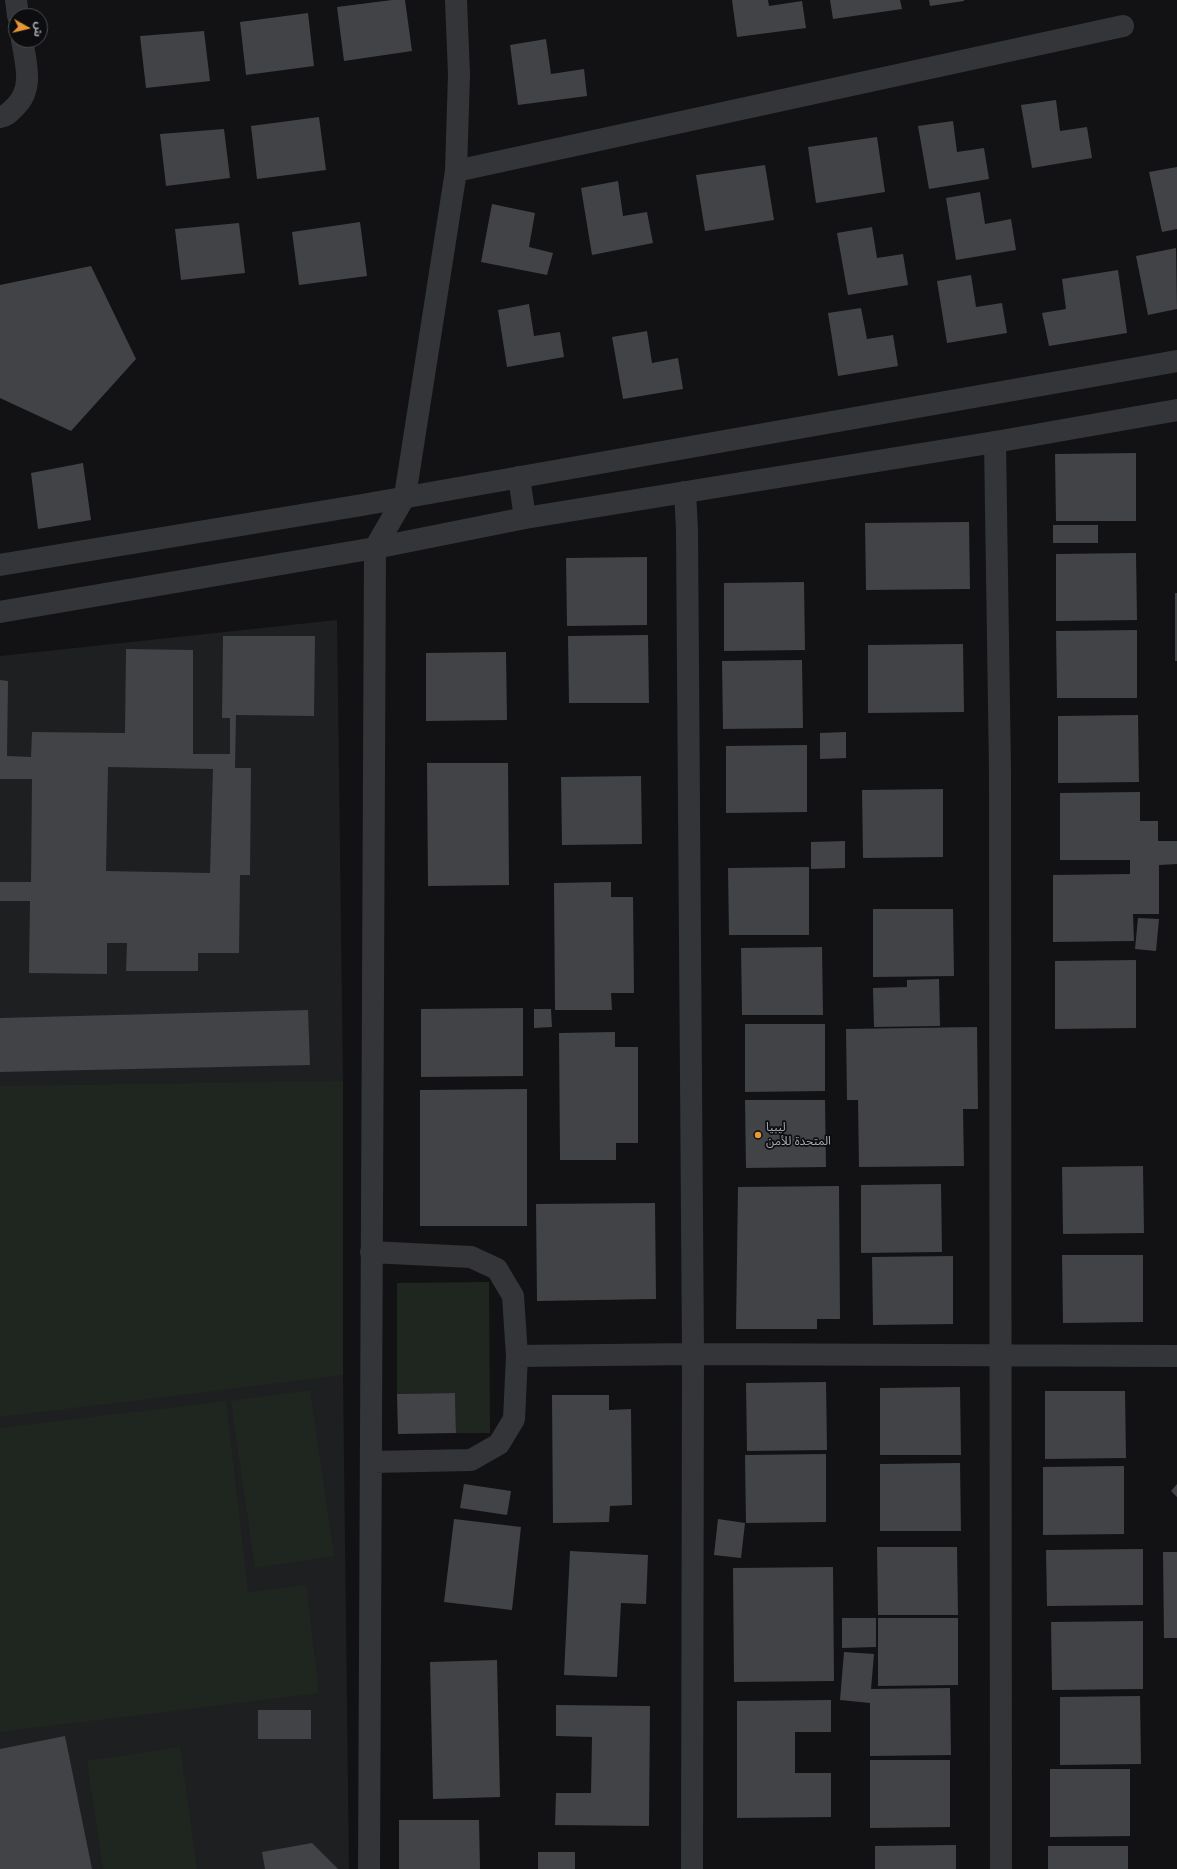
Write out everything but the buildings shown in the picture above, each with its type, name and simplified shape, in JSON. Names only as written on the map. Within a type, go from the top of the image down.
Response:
[{"type":"street","points":[[369,1869],[372,1462],[371,1252],[374,548],[404,496],[456,171],[459,74],[456,0]]},
{"type":"street","points":[[456,171],[1123,26]]},
{"type":"street","points":[[0,117],[5,116],[22,100],[28,81],[23,48]]},
{"type":"street","points":[[0,565],[362,505],[404,496],[1177,361]]},
{"type":"street","points":[[0,612],[374,548],[525,518],[995,442],[1177,410]]},
{"type":"street","points":[[995,442],[1000,771],[999,1355],[1001,1869]]},
{"type":"street","points":[[519,477],[525,518]]},
{"type":"street","points":[[685,492],[687,530],[693,1354],[692,1869]]},
{"type":"street","points":[[371,1252],[471,1257],[497,1269],[513,1296],[517,1356],[514,1419],[499,1444],[471,1460],[372,1462]]},
{"type":"street","points":[[517,1356],[693,1354],[1177,1356]]},
{"type":"shaded area","points":[[337,620],[343,1081],[343,1375],[349,1869],[0,1869],[0,656]]},
{"type":"shaded area","points":[[343,1081],[343,1375],[0,1417],[0,1086]]},
{"type":"shaded area","points":[[489,1282],[490,1433],[456,1433],[455,1393],[397,1394],[397,1283]]},
{"type":"shaded area","points":[[310,1390],[334,1556],[255,1568],[231,1401]]},
{"type":"shaded area","points":[[226,1401],[248,1592],[306,1585],[319,1693],[0,1732],[0,1428]]},
{"type":"shaded area","points":[[180,1747],[197,1869],[103,1869],[87,1761]]},
{"type":"place","name":"ليبيا المتحدة للأمن","points":[[758,1135]]}]
